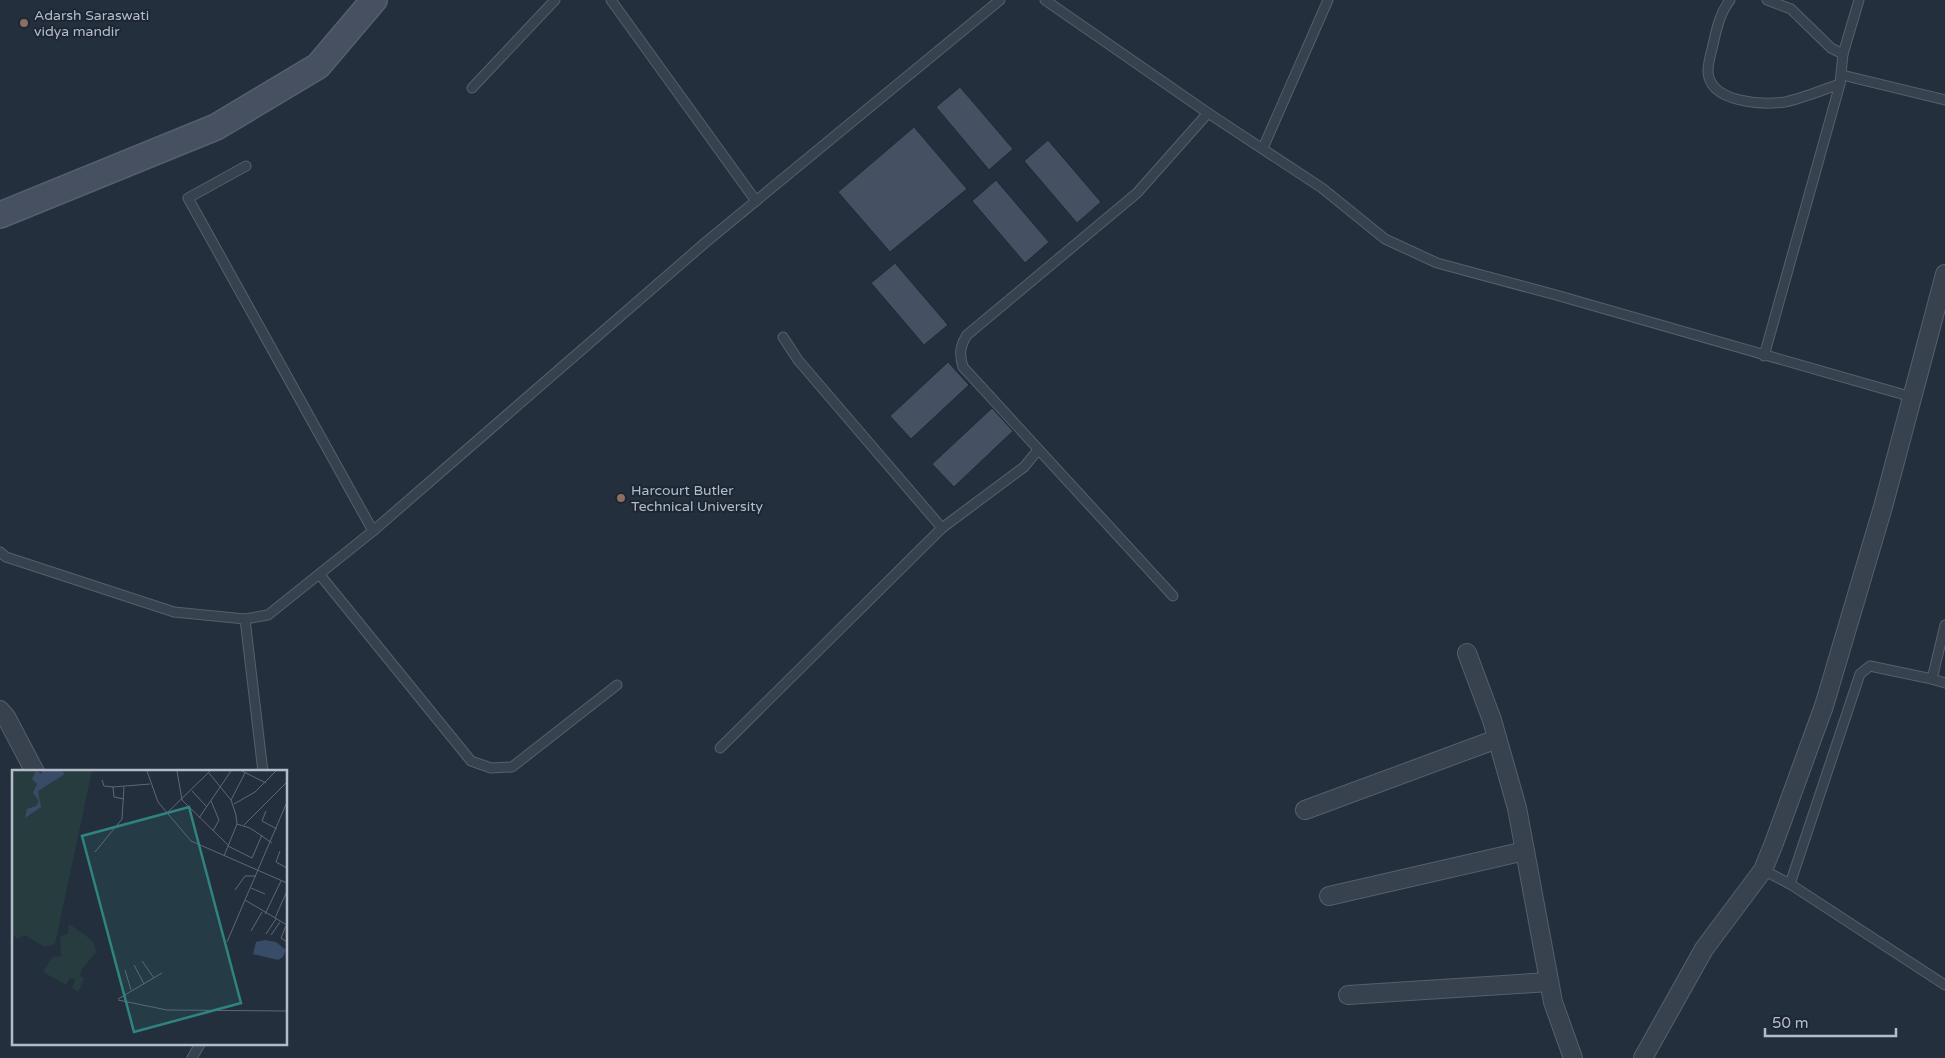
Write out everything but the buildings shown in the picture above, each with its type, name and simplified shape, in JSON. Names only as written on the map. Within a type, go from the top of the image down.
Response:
[{"type":"street","points":[[1,213],[216,127],[318,66],[374,0]]},
{"type":"street","points":[[1643,1058],[1704,949],[1763,870],[1824,706],[1882,507],[1945,274]]},
{"type":"street","points":[[1467,652],[1497,739],[1517,808],[1553,1002],[1573,1058]]},
{"type":"street","points":[[0,710],[6,717],[34,770]]},
{"type":"street","points":[[1306,810],[1497,739]]},
{"type":"street","points":[[1329,896],[1525,851]]},
{"type":"street","points":[[1348,995],[1549,982]]},
{"type":"lane","points":[[472,88],[555,0]]},
{"type":"lane","points":[[610,0],[756,201]]},
{"type":"lane","points":[[0,552],[6,557],[174,612],[245,619],[268,615],[320,575],[372,531],[756,201],[1000,0]]},
{"type":"lane","points":[[1045,0],[1208,113],[1264,148],[1322,188],[1385,240],[1436,263],[1556,295],[1912,397]]},
{"type":"lane","points":[[1264,148],[1328,0]]},
{"type":"lane","points":[[1730,0],[1722,9],[1709,59],[1708,74],[1717,90],[1730,97],[1750,103],[1785,102],[1841,80],[1945,100]]},
{"type":"lane","points":[[1767,0],[1791,9],[1831,48],[1843,54]]},
{"type":"lane","points":[[1764,356],[1841,80],[1843,54],[1859,0]]},
{"type":"lane","points":[[1173,596],[963,367],[960,356],[962,342],[967,335],[1136,193],[1208,113]]},
{"type":"lane","points":[[246,166],[188,198],[372,531]]},
{"type":"lane","points":[[783,338],[798,360],[942,528]]},
{"type":"lane","points":[[720,748],[942,528],[1024,467],[1038,450]]},
{"type":"lane","points":[[320,575],[471,761],[491,768],[512,767],[616,685]]},
{"type":"lane","points":[[245,619],[263,770]]},
{"type":"lane","points":[[1932,678],[1945,625]]},
{"type":"lane","points":[[1790,884],[1860,674],[1870,666],[1945,682]]},
{"type":"lane","points":[[1763,870],[1790,884],[1945,985]]},
{"type":"lane","points":[[192,1058],[199,1046]]},
{"type":"place","name":"Adarsh Saraswati vidya mandir","points":[[24,23]]},
{"type":"place","name":"Harcourt Butler Technical University","points":[[621,498]]}]
